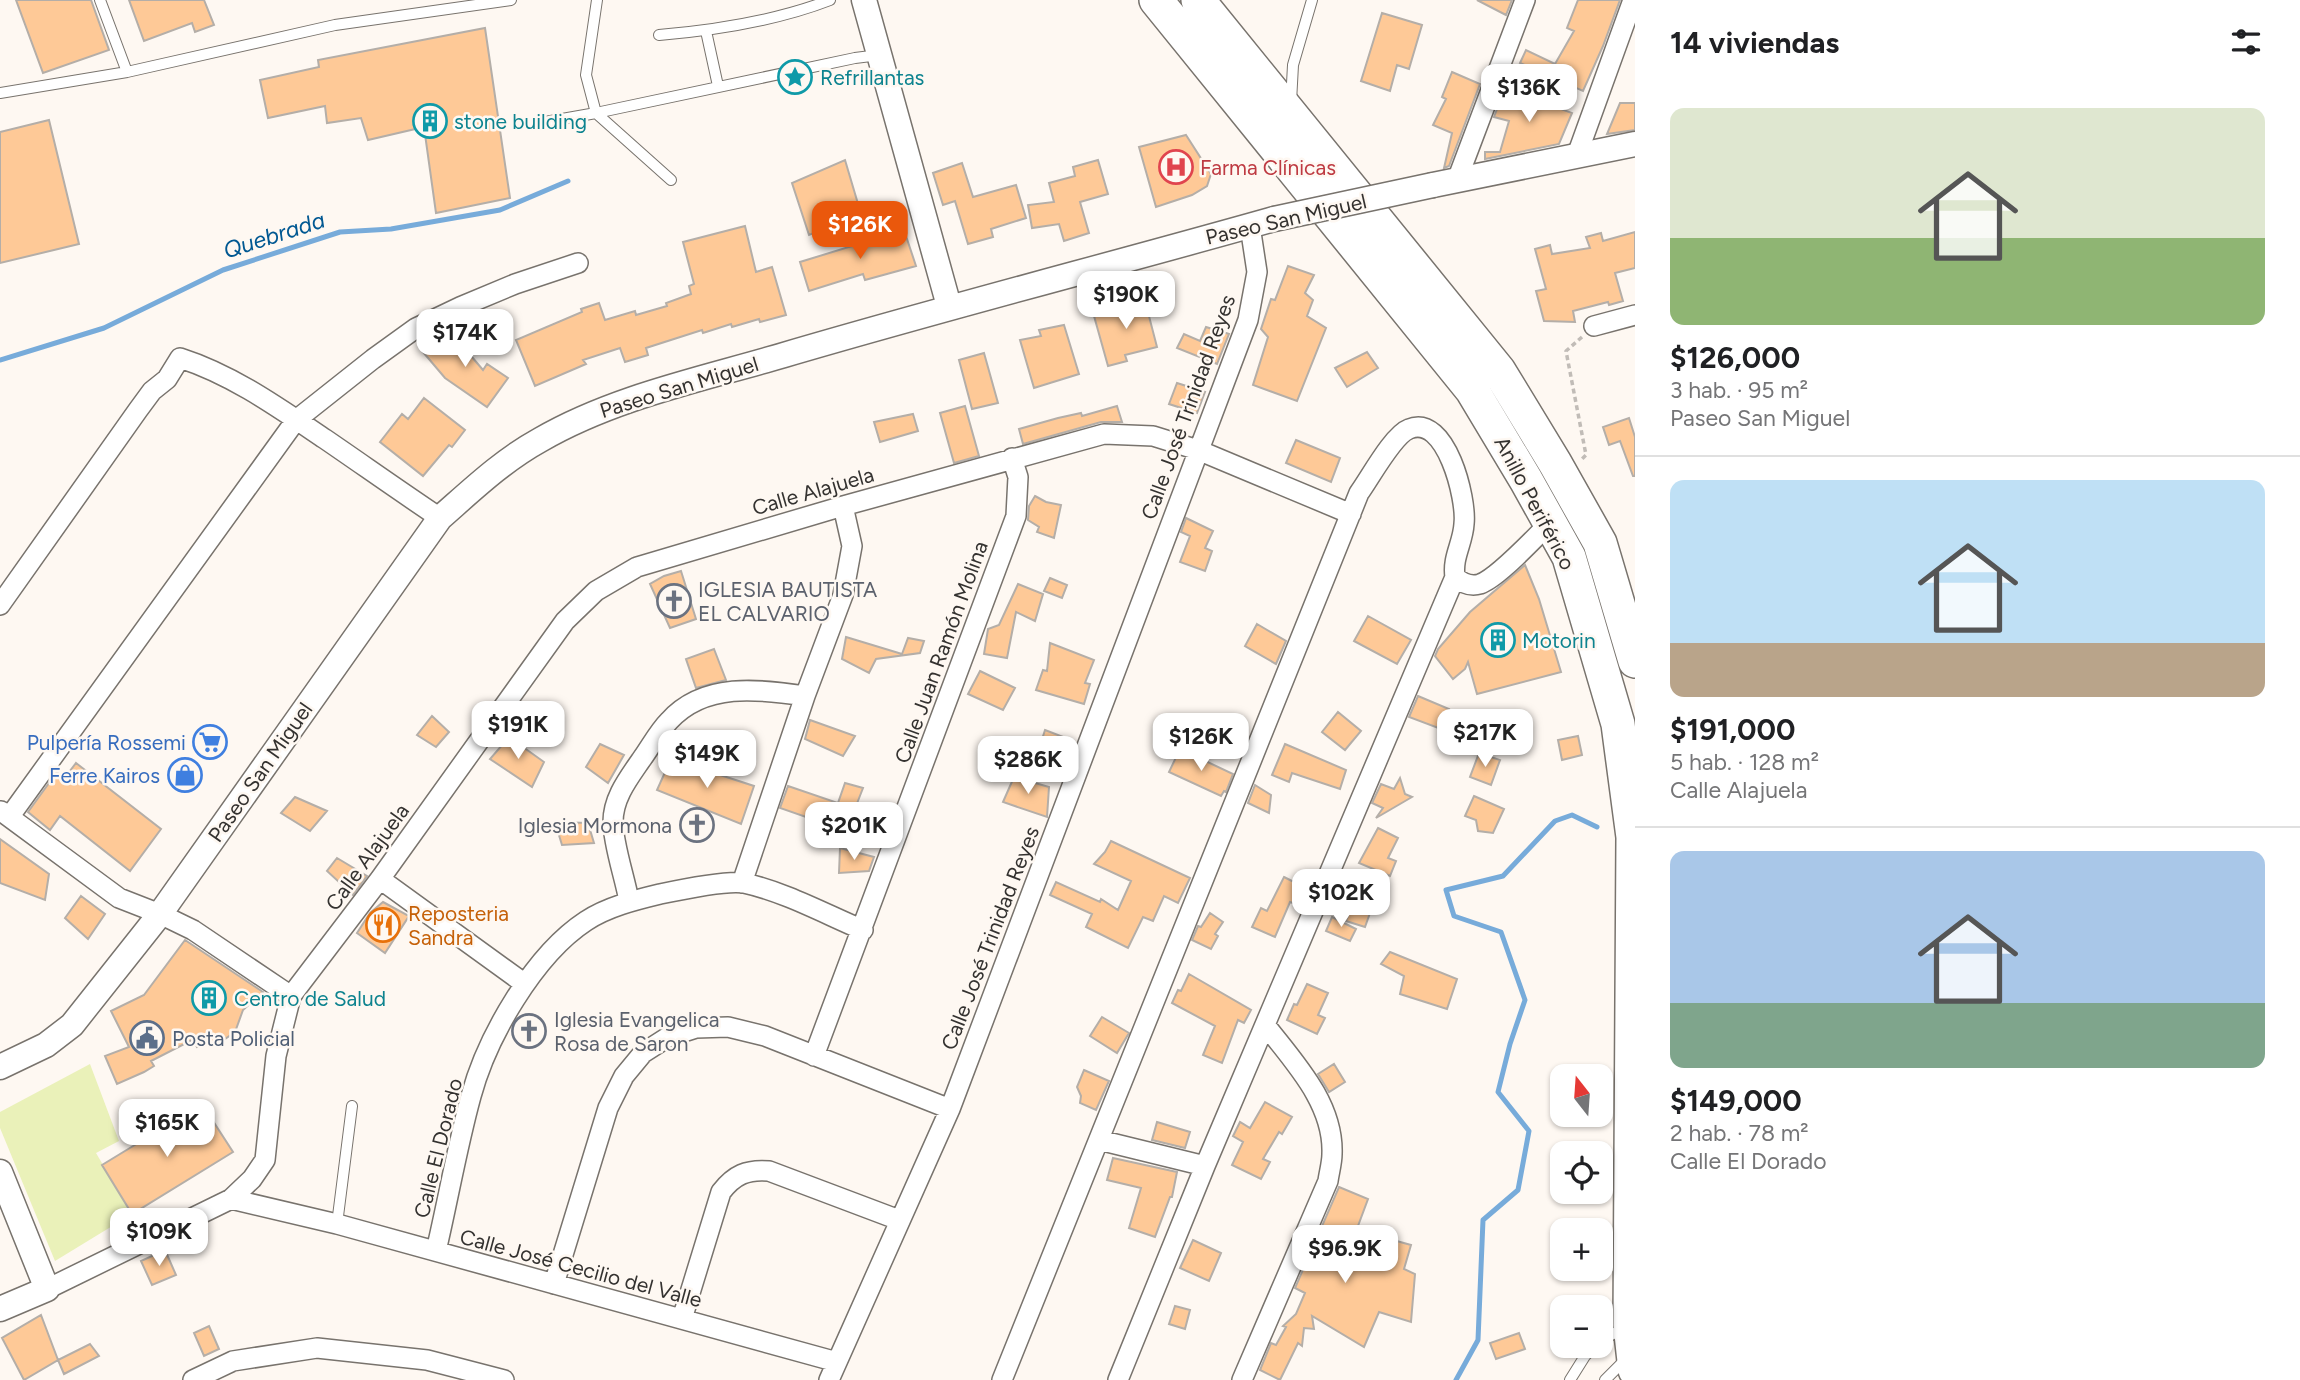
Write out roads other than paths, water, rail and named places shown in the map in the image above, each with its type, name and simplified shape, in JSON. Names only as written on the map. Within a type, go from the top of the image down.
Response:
[{"type":"highway","name":"Anillo Periférico","points":[[1156,0],[1472,390],[1569,556],[1618,724],[1633,836],[1633,1349]]},
{"type":"highway","name":"Anillo Periférico","points":[[1205,6],[1269,70],[1290,115],[1499,371],[1600,543],[1635,661]]},
{"type":"street","points":[[864,0],[949,306]]},
{"type":"street","points":[[1445,182],[1525,0]]},
{"type":"street","points":[[1577,155],[1633,0]]},
{"type":"street","name":"Paseo San Miguel","points":[[0,1067],[46,1045],[72,1025],[160,914],[440,518],[494,470],[540,440],[587,416],[639,398],[949,306],[1274,219],[1635,144]]},
{"type":"street","name":"Calle José Trinidad Reyes","points":[[833,1371],[950,1109],[1251,308],[1257,272],[1250,226]]},
{"type":"street","points":[[291,996],[193,930],[119,898],[5,813],[296,420],[416,328],[515,284],[578,263]]},
{"type":"street","points":[[1594,326],[1635,315]]},
{"type":"street","points":[[0,605],[145,400],[167,379],[180,358],[200,364],[237,383],[440,518]]},
{"type":"street","points":[[1002,1380],[1359,493],[1398,437],[1408,429],[1420,427],[1432,430],[1441,440],[1464,504],[1464,525],[1453,564],[1455,577],[1205,1166],[1118,1380]]},
{"type":"street","name":"Calle Alajuela","points":[[47,1289],[231,1199],[252,1179],[265,1160],[276,1056],[291,996],[380,879],[565,621],[596,591],[637,567],[843,506],[1104,434],[1153,436],[1198,450],[1351,514]]},
{"type":"street","name":"Calle Juan Ramón Molina","points":[[814,1056],[1016,516],[1018,477],[1012,458]]},
{"type":"street","points":[[742,883],[805,696],[843,595],[852,545],[843,506]]},
{"type":"street","points":[[1455,577],[1464,584],[1478,584],[1490,578],[1550,523]]},
{"type":"street","points":[[629,901],[613,824],[615,805],[624,785],[669,720],[690,705],[713,695],[738,690],[805,696]]},
{"type":"street","points":[[380,879],[525,984]]},
{"type":"street","name":"Calle El Dorado","points":[[436,1251],[471,1093],[495,1035],[547,953],[586,920],[629,901],[685,888],[742,883],[785,897],[863,930]]},
{"type":"street","points":[[1242,1380],[1328,1181],[1332,1154],[1330,1132],[1322,1107],[1309,1082],[1266,1026]]},
{"type":"street","points":[[554,1284],[608,1108],[624,1076],[643,1053],[668,1037],[696,1028],[728,1027],[765,1036],[950,1109]]},
{"type":"street","points":[[1099,1140],[1205,1166]]},
{"type":"street","points":[[682,1319],[721,1192],[729,1181],[741,1173],[769,1171],[900,1220]]},
{"type":"street","points":[[0,1172],[47,1289],[0,1309]]},
{"type":"street","name":"Calle José Cecilio del Valle","points":[[231,1199],[337,1224],[682,1319],[833,1371]]},
{"type":"street","points":[[193,1380],[233,1361],[317,1348],[427,1360],[504,1380]]},
{"type":"lane","points":[[100,0],[127,72]]},
{"type":"lane","points":[[0,93],[127,72],[335,25],[511,0]]},
{"type":"lane","points":[[597,0],[586,75],[596,113],[671,180]]},
{"type":"lane","points":[[659,36],[706,31],[806,10],[830,0]]},
{"type":"lane","points":[[1290,115],[1293,65],[1312,0]]},
{"type":"lane","points":[[706,31],[718,86]]},
{"type":"lane","points":[[545,122],[879,54]]},
{"type":"lane","points":[[1269,70],[1293,65]]},
{"type":"lane","points":[[337,1224],[352,1106]]},
{"type":"lane","points":[[1605,1380],[1633,1349],[1613,1344]]},
{"type":"lane","points":[[1570,1380],[1584,1358]]},
{"type":"waterway","name":"Quebrada","points":[[0,360],[104,328],[223,270],[340,232],[391,229],[500,210],[568,181]]},
{"type":"waterway","points":[[1456,1380],[1478,1340],[1483,1220],[1518,1190],[1529,1131],[1498,1092],[1525,1000],[1501,932],[1454,916],[1446,890],[1503,876],[1555,821],[1572,815],[1597,827]]},
{"type":"place","name":"Refrillantas","points":[[795,77]]},
{"type":"place","name":"stone building","points":[[430,121]]},
{"type":"place","name":"Farma Clínicas","points":[[1176,167]]},
{"type":"place","name":"IGLESIA BAUTISTA EL CALVARIO","points":[[674,601]]},
{"type":"place","name":"Motorin","points":[[1498,640]]},
{"type":"place","name":"Pulpería Rossemi","points":[[210,742]]},
{"type":"place","name":"Ferre Kairos","points":[[185,775]]},
{"type":"place","name":"Iglesia Mormona","points":[[697,825]]},
{"type":"place","name":"Reposteria Sandra","points":[[383,925]]},
{"type":"place","name":"Centro de Salud","points":[[209,998]]},
{"type":"place","name":"Iglesia Evangelica Rosa de Saron","points":[[529,1031]]},
{"type":"place","name":"Posta Policial","points":[[147,1038]]}]
